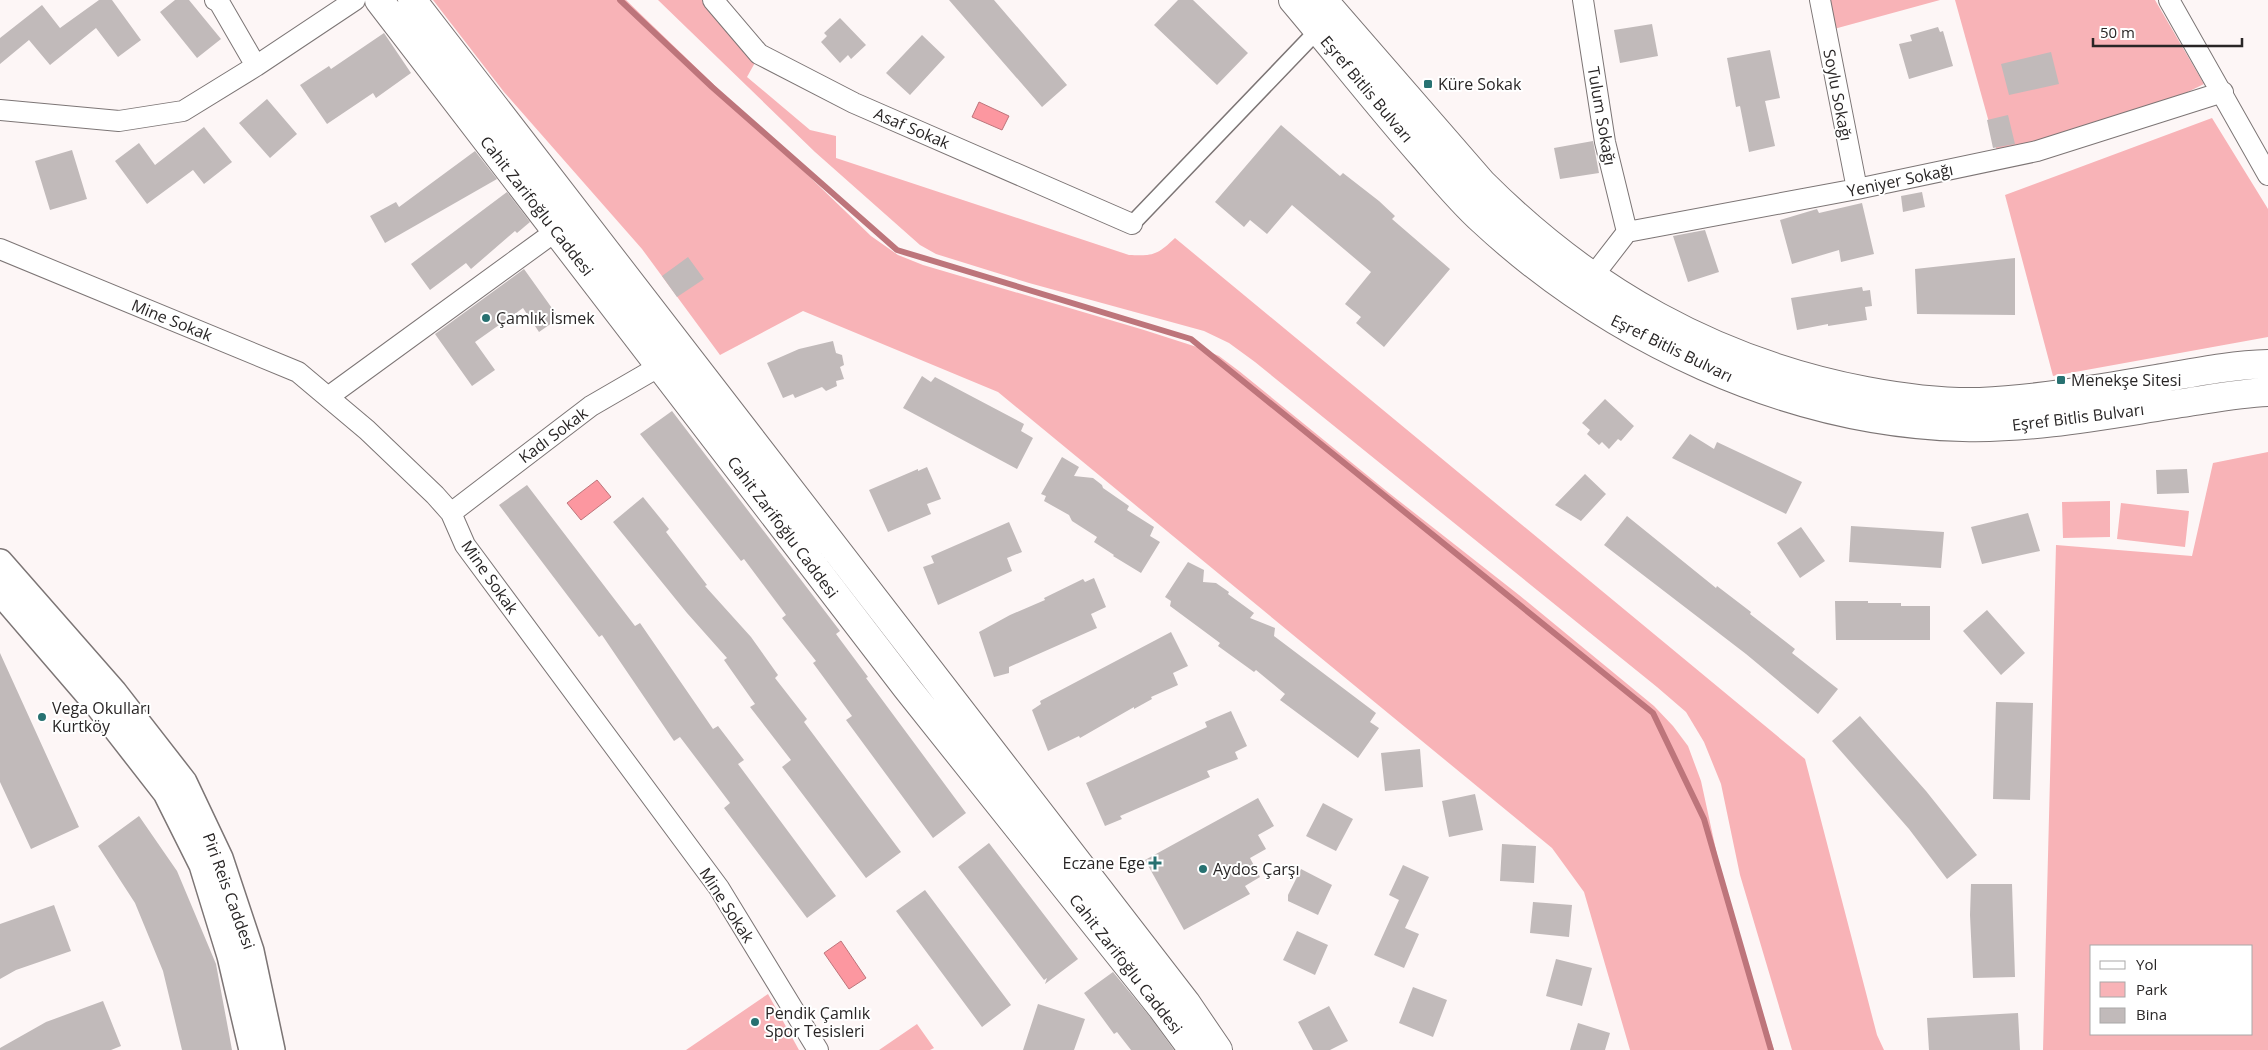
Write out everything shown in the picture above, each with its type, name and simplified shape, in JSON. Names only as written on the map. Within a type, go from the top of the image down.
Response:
[{"type":"main road","name":"Cahit Zarifoğlu Caddesi","points":[[379,0],[556,231],[671,358],[1186,1003],[1218,1050]]},
{"type":"main road","name":"Cahit Zarifoğlu Caddesi","points":[[412,0],[578,215],[671,358],[907,688],[1162,1008],[1192,1050]]},
{"type":"main road","name":"Eşref Bitlis Bulvarı","points":[[1293,0],[1459,197],[1511,246],[1585,286],[1712,343],[1764,364],[1823,382],[1890,395],[1945,401],[1980,402],[2066,392],[2220,368],[2268,364]]},
{"type":"main road","name":"Eşref Bitlis Bulvarı","points":[[1324,0],[1482,182],[1504,205],[1551,245],[1585,286],[1634,332],[1691,361],[1737,381],[1826,407],[1876,418],[1923,425],[1962,428],[2044,424],[2268,392]]},
{"type":"street","points":[[215,0],[219,2],[256,66]]},
{"type":"street","points":[[0,110],[119,121],[183,111],[256,66],[355,0]]},
{"type":"street","name":"Asaf Sokak","points":[[713,0],[759,54],[854,103],[1132,224]]},
{"type":"street","name":"Tulum Sokağı","points":[[1583,0],[1604,142],[1627,232]]},
{"type":"street","name":"Soylu Sokağı","points":[[1820,0],[1857,189]]},
{"type":"street","points":[[2169,0],[2268,175]]},
{"type":"street","points":[[1132,224],[1318,30]]},
{"type":"street","name":"Yeniyer Sokağı","points":[[1627,232],[1857,189],[2038,150],[2222,92]]},
{"type":"street","points":[[328,397],[578,215]]},
{"type":"street","points":[[1585,286],[1627,232]]},
{"type":"street","name":"Mine Sokak","points":[[0,249],[298,372],[367,430],[452,513],[465,545],[719,888],[818,1050]]},
{"type":"street","name":"Kadı Sokak","points":[[452,513],[591,406],[671,358]]},
{"type":"street","name":"Piri Reis Caddesi","points":[[0,562],[114,692],[184,782],[220,858],[252,952],[272,1050]]},
{"type":"street","name":"Piri Reis Caddesi","points":[[0,592],[105,714],[166,793],[202,865],[230,956],[252,1050]]},
{"type":"green space","points":[[433,0],[626,0],[871,236],[898,255],[923,265],[1200,348],[1219,356],[1239,371],[1389,493],[1519,595],[1654,706],[1673,726],[1688,746],[1701,781],[1724,887],[1774,1050],[1630,1050],[1584,892],[1552,848],[998,392],[803,311],[720,355],[642,249],[504,92]]},
{"type":"green space","points":[[658,0],[702,0],[757,59],[747,77],[810,130],[836,136],[836,158],[1129,255],[1150,255],[1164,248],[1175,238],[1805,759],[1877,1035],[1884,1050],[1792,1050],[1740,875],[1721,784],[1704,742],[1686,712],[1657,687],[1229,343],[1204,331],[1029,283],[936,254],[920,245],[815,152]]},
{"type":"green space","points":[[1830,0],[1940,0],[1834,29]]},
{"type":"green space","points":[[1955,0],[2155,0],[2204,84],[2137,117],[2000,162]]},
{"type":"green space","points":[[2212,118],[2268,209],[2268,337],[2053,376],[2005,195]]},
{"type":"green space","points":[[2268,452],[2268,1050],[2043,1050],[2056,545],[2192,556],[2213,463]]},
{"type":"green space","points":[[2110,501],[2110,537],[2063,538],[2062,502]]},
{"type":"green space","points":[[2121,503],[2189,511],[2185,547],[2117,539]]},
{"type":"green space","name":"Pendik Çamlık Spor Tesisleri","points":[[768,994],[799,1050],[686,1050]]},
{"type":"green space","points":[[917,1024],[934,1048],[930,1050],[879,1050]]},
{"type":"shaded area","points":[[979,102],[1009,116],[1002,130],[972,117]]},
{"type":"shaded area","points":[[597,480],[611,497],[581,520],[567,503]]},
{"type":"shaded area","points":[[841,941],[866,978],[849,989],[824,953]]},
{"type":"building","points":[[99,0],[112,0],[141,40],[118,57],[96,28],[50,65],[29,40],[0,64],[0,38],[42,5],[60,28]]},
{"type":"building","points":[[175,0],[189,0],[221,39],[197,58],[160,12]]},
{"type":"building","points":[[949,0],[994,0],[1067,85],[1042,107]]},
{"type":"building","points":[[1178,0],[1193,0],[1248,53],[1217,85],[1154,25]]},
{"type":"building","points":[[840,18],[866,45],[851,59],[848,55],[840,63],[821,42],[827,36],[824,33]]},
{"type":"building","points":[[1652,24],[1658,56],[1620,63],[1614,30]]},
{"type":"building","points":[[1938,27],[1940,32],[1943,31],[1953,66],[1909,79],[1899,44],[1912,41],[1910,35]]},
{"type":"building","points":[[384,33],[411,73],[376,98],[373,93],[327,124],[300,85],[329,66],[331,69]]},
{"type":"building","points":[[922,35],[945,57],[910,95],[886,73]]},
{"type":"building","points":[[1770,50],[1780,98],[1765,101],[1775,146],[1749,152],[1740,106],[1736,107],[1727,58]]},
{"type":"building","points":[[2051,52],[2059,84],[2009,95],[2001,64]]},
{"type":"building","points":[[267,99],[297,134],[270,158],[239,123]]},
{"type":"building","points":[[2008,115],[2015,144],[1993,148],[1987,120]]},
{"type":"building","points":[[1281,125],[1340,176],[1343,173],[1379,201],[1395,216],[1392,219],[1450,269],[1384,347],[1356,323],[1361,317],[1345,304],[1371,272],[1292,205],[1267,234],[1250,220],[1244,227],[1215,202]]},
{"type":"building","points":[[204,127],[232,162],[204,184],[193,170],[147,204],[115,161],[139,143],[155,165]]},
{"type":"building","points":[[1593,141],[1599,173],[1560,179],[1554,148]]},
{"type":"building","points":[[72,150],[87,199],[50,210],[35,161]]},
{"type":"building","points":[[475,151],[497,179],[385,243],[370,216],[396,202],[399,207]]},
{"type":"building","points":[[507,192],[530,222],[517,233],[515,231],[471,269],[466,263],[430,290],[411,264]]},
{"type":"building","points":[[1922,192],[1925,207],[1903,212],[1901,196]]},
{"type":"building","points":[[1862,203],[1874,254],[1841,262],[1839,250],[1792,264],[1780,220],[1817,209],[1819,213]]},
{"type":"building","points":[[1705,230],[1719,272],[1688,282],[1673,236]]},
{"type":"building","points":[[688,257],[704,279],[677,297],[662,276]]},
{"type":"building","points":[[2015,258],[2015,315],[1917,314],[1915,269]]},
{"type":"building","points":[[524,269],[559,318],[539,332],[523,308],[475,342],[495,370],[472,386],[435,334]]},
{"type":"building","points":[[1862,287],[1863,291],[1870,290],[1872,306],[1865,307],[1867,320],[1828,326],[1828,324],[1797,330],[1791,298]]},
{"type":"building","points":[[833,341],[836,353],[842,355],[844,365],[840,367],[844,379],[836,381],[837,386],[826,391],[822,387],[795,398],[793,394],[783,398],[767,363],[799,349]]},
{"type":"building","points":[[922,376],[931,382],[935,377],[1024,424],[1021,431],[1033,438],[1017,469],[903,408]]},
{"type":"building","points":[[1605,399],[1634,426],[1621,441],[1618,439],[1609,449],[1602,442],[1599,445],[1587,434],[1590,430],[1582,423]]},
{"type":"building","points":[[672,411],[840,631],[836,634],[868,677],[866,678],[966,813],[933,838],[846,720],[852,716],[813,663],[816,661],[782,618],[786,615],[744,559],[741,561],[640,434]]},
{"type":"building","points":[[1690,434],[1714,449],[1717,442],[1802,482],[1786,514],[1672,458]]},
{"type":"building","points":[[1062,457],[1079,467],[1074,476],[1093,478],[1103,488],[1129,506],[1127,510],[1154,527],[1150,536],[1160,542],[1141,573],[1094,542],[1097,537],[1072,521],[1069,515],[1044,501],[1046,496],[1041,494]]},
{"type":"building","points":[[927,467],[941,499],[927,504],[931,514],[888,532],[869,490]]},
{"type":"building","points":[[2187,469],[2189,493],[2157,494],[2156,470]]},
{"type":"building","points":[[1585,474],[1606,494],[1581,521],[1555,505]]},
{"type":"building","points":[[527,485],[635,626],[640,623],[713,729],[718,726],[744,760],[738,764],[836,896],[807,918],[724,808],[730,803],[680,737],[674,741],[602,635],[599,637],[499,505]]},
{"type":"building","points":[[643,497],[669,529],[666,532],[707,585],[705,586],[751,637],[778,675],[775,678],[807,719],[804,722],[901,852],[866,878],[782,767],[791,760],[750,707],[755,704],[724,660],[727,658],[687,613],[613,522]]},
{"type":"building","points":[[2028,513],[2040,551],[1982,564],[1971,527]]},
{"type":"building","points":[[1627,516],[1716,588],[1717,586],[1751,612],[1750,614],[1795,649],[1792,653],[1838,689],[1818,714],[1746,654],[1604,545]]},
{"type":"building","points":[[1009,522],[1022,552],[1007,558],[1012,571],[938,605],[923,567],[934,563],[931,556]]},
{"type":"building","points":[[1851,526],[1944,532],[1941,568],[1849,562]]},
{"type":"building","points":[[1801,527],[1825,561],[1800,578],[1777,543]]},
{"type":"building","points":[[1188,562],[1204,570],[1203,582],[1216,583],[1229,592],[1228,594],[1254,613],[1250,618],[1275,628],[1274,636],[1376,713],[1370,722],[1379,728],[1358,758],[1280,700],[1285,694],[1256,670],[1254,672],[1218,646],[1220,643],[1170,606],[1171,601],[1165,597]]},
{"type":"building","points":[[1094,578],[1106,607],[1091,614],[1097,628],[1009,667],[1009,673],[994,677],[979,632],[1083,579],[1085,582]]},
{"type":"building","points":[[1835,601],[1868,601],[1868,603],[1901,603],[1901,606],[1930,606],[1930,640],[1836,640]]},
{"type":"building","points":[[1987,610],[2025,653],[2001,675],[1963,631]]},
{"type":"building","points":[[1171,632],[1188,666],[1173,673],[1178,685],[1151,697],[1152,699],[1134,709],[1134,707],[1080,738],[1079,736],[1048,751],[1032,710],[1041,704],[1040,701]]},
{"type":"building","points":[[0,653],[79,827],[31,849],[0,782]]},
{"type":"building","points":[[1996,702],[2033,703],[2030,800],[1993,799]]},
{"type":"building","points":[[1231,711],[1247,746],[1235,752],[1238,759],[1207,771],[1210,777],[1120,816],[1122,819],[1105,826],[1086,783],[1207,727],[1205,722]]},
{"type":"building","points":[[1860,716],[1926,791],[1977,855],[1947,879],[1909,829],[1832,741]]},
{"type":"building","points":[[1420,749],[1423,787],[1385,791],[1381,753]]},
{"type":"building","points":[[1475,794],[1483,830],[1449,837],[1442,801]]},
{"type":"building","name":"Aydos Çarşı","points":[[1258,798],[1274,826],[1258,835],[1266,849],[1250,858],[1260,877],[1245,886],[1250,894],[1184,930],[1145,860]]},
{"type":"building","points":[[1323,803],[1353,819],[1336,851],[1306,836]]},
{"type":"building","points":[[139,816],[177,871],[216,964],[232,1050],[182,1050],[163,971],[135,903],[98,846]]},
{"type":"building","points":[[989,843],[1078,959],[1045,984],[1047,978],[1044,980],[958,867]]},
{"type":"building","points":[[1502,844],[1536,846],[1534,883],[1500,881]]},
{"type":"building","points":[[1403,865],[1429,877],[1405,928],[1419,934],[1404,968],[1374,955],[1399,900],[1389,895]]},
{"type":"building","points":[[1301,869],[1332,885],[1318,915],[1288,901],[1288,895]]},
{"type":"building","points":[[1971,884],[2012,884],[2015,977],[1973,978],[1970,915]]},
{"type":"building","points":[[925,890],[1011,1005],[982,1027],[896,911]]},
{"type":"building","points":[[1533,902],[1572,905],[1569,937],[1530,933]]},
{"type":"building","points":[[54,905],[71,951],[16,970],[0,979],[0,924]]},
{"type":"building","points":[[1297,931],[1328,945],[1315,975],[1283,960]]},
{"type":"building","points":[[1556,959],[1592,968],[1582,1006],[1546,996]]},
{"type":"building","points":[[1113,972],[1174,1050],[1131,1050],[1117,1032],[1114,1034],[1084,993]]},
{"type":"building","points":[[1413,987],[1447,1000],[1433,1037],[1399,1023]]},
{"type":"building","points":[[103,1001],[121,1046],[111,1050],[0,1050],[0,1048],[46,1022]]},
{"type":"building","points":[[1038,1004],[1085,1019],[1074,1050],[1023,1050]]},
{"type":"building","points":[[1329,1006],[1348,1041],[1330,1050],[1313,1050],[1298,1022]]},
{"type":"building","points":[[2018,1013],[2020,1050],[1929,1050],[1927,1018]]},
{"type":"building","points":[[1578,1023],[1610,1033],[1605,1050],[1570,1050]]},
{"type":"waterway","points":[[620,0],[712,87],[897,250],[1191,339],[1653,713],[1704,819],[1771,1050]]},
{"type":"place","name":"Küre Sokak","points":[[1428,84]]},
{"type":"place","name":"Çamlık İsmek","points":[[486,318]]},
{"type":"place","name":"Menekşe Sitesi","points":[[2061,380]]},
{"type":"place","name":"Vega Okulları Kurtköy","points":[[42,717]]},
{"type":"place","name":"Eczane Ege","points":[[1155,863]]},
{"type":"place","name":"Aydos Çarşı","points":[[1203,869]]},
{"type":"place","name":"Pendik Çamlık Spor Tesisleri","points":[[755,1022]]}]
